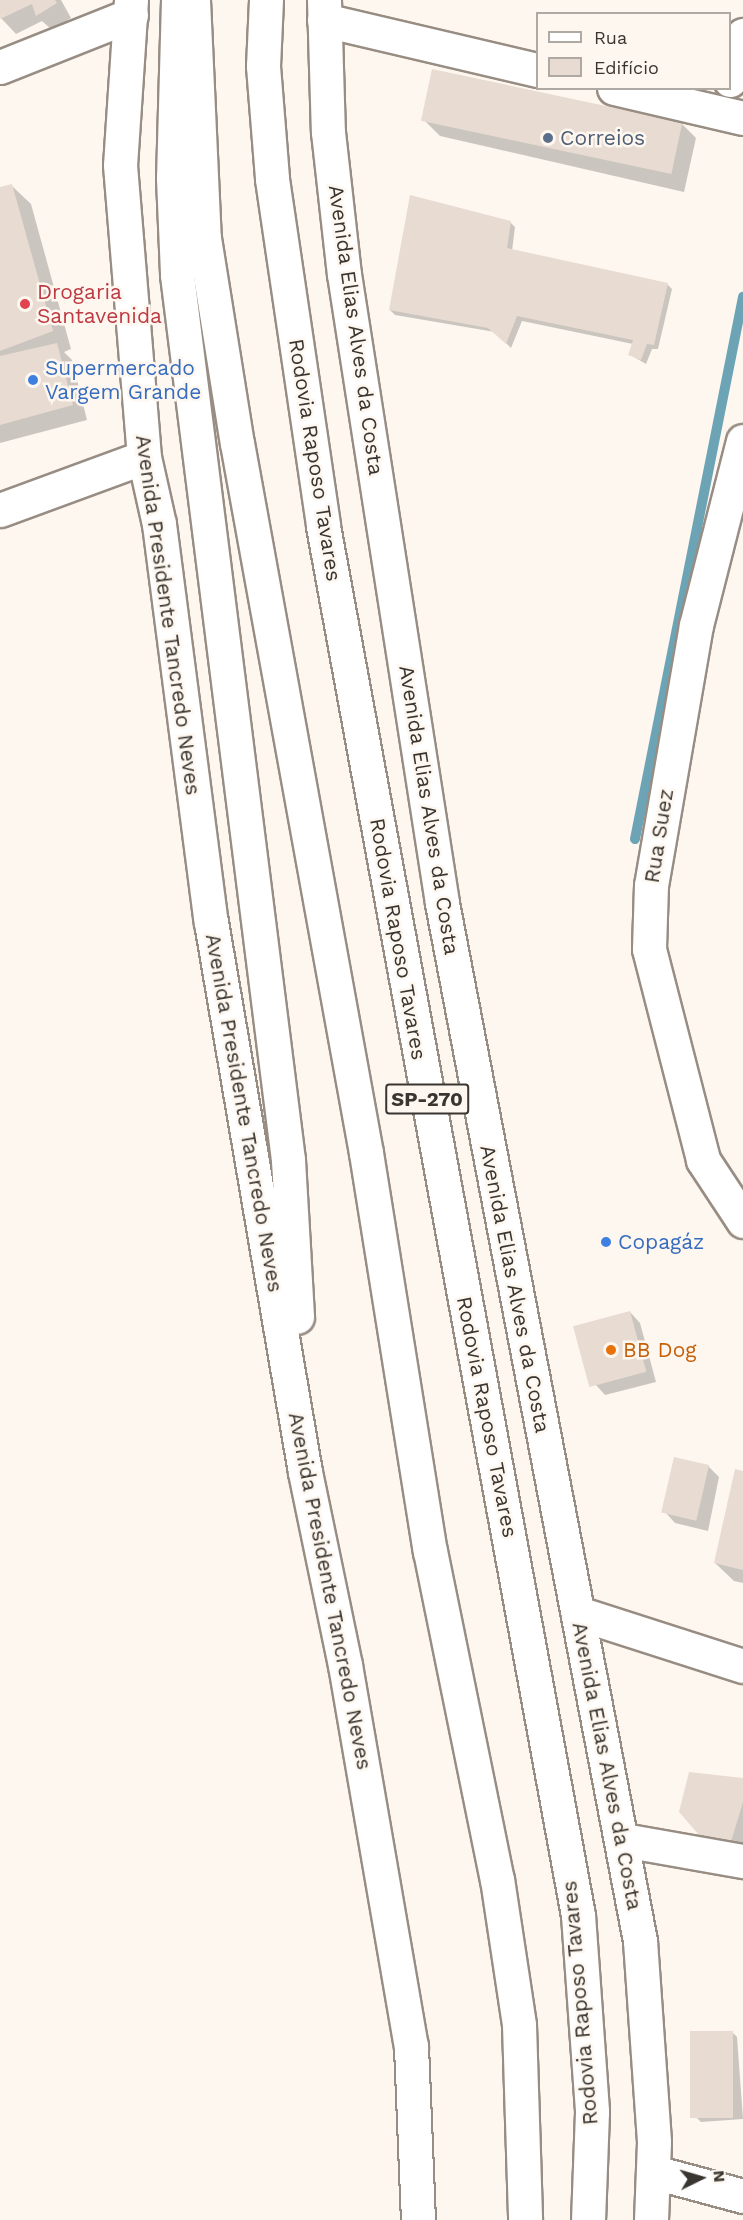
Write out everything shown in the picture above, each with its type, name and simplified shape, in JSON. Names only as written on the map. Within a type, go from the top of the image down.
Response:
[{"type":"main road","points":[[178,0],[173,178],[177,275],[288,1160],[305,1472]]},
{"type":"main road","name":"SP-270","points":[[193,0],[204,238],[237,443],[366,1153],[430,1551],[497,1879],[519,2025],[526,2168],[525,2220]]},
{"type":"main road","name":"Rodovia Raposo Tavares","points":[[266,0],[263,66],[272,179],[323,526],[578,1915],[592,2112],[588,2208]]},
{"type":"main road","points":[[0,67],[131,8]]},
{"type":"main road","name":"Avenida Presidente Tancredo Neves","points":[[131,8],[120,165],[144,457],[159,524],[211,922],[305,1472],[370,1802],[411,2046],[418,2220]]},
{"type":"main road","points":[[324,10],[536,70]]},
{"type":"main road","name":"Avenida Elias Alves da Costa","points":[[324,10],[328,132],[344,274],[442,903],[578,1613],[624,1840],[640,1941],[648,2020],[654,2172],[651,2220]]},
{"type":"main road","points":[[731,74],[743,35]]},
{"type":"main road","points":[[626,90],[730,107]]},
{"type":"main road","name":"Rua Suez","points":[[743,441],[696,624],[652,874],[649,949],[703,1160],[743,1221]]},
{"type":"main road","points":[[0,510],[144,457]]},
{"type":"main road","points":[[578,1613],[743,1666]]},
{"type":"main road","points":[[624,1840],[743,1861]]},
{"type":"main road","points":[[654,2172],[743,2196]]},
{"type":"building","points":[[0,0],[55,0],[57,3],[36,16],[32,4],[0,19]]},
{"type":"building","points":[[432,69],[682,122],[671,174],[421,121]]},
{"type":"building","points":[[12,184],[53,331],[0,351],[0,187]]},
{"type":"building","points":[[410,195],[511,221],[507,248],[668,283],[654,345],[647,344],[641,360],[628,355],[633,340],[517,316],[506,344],[488,328],[389,310]]},
{"type":"building","name":"Supermercado Vargem Grande","points":[[57,343],[73,405],[0,425],[0,356]]},
{"type":"building","name":"BB Dog","points":[[630,1311],[646,1372],[589,1387],[573,1326]]},
{"type":"building","points":[[674,1457],[709,1465],[696,1521],[661,1513]]},
{"type":"building","points":[[735,1469],[743,1471],[743,1570],[714,1563]]},
{"type":"building","points":[[689,1772],[743,1778],[743,1802],[730,1845],[699,1835],[679,1812]]},
{"type":"building","points":[[690,2031],[733,2031],[733,2118],[690,2118]]},
{"type":"waterway","points":[[635,839],[743,297]]},
{"type":"place","name":"Correios","points":[[548,138]]},
{"type":"place","name":"Drogaria Santavenida","points":[[25,304]]},
{"type":"place","name":"Supermercado Vargem Grande","points":[[33,380]]},
{"type":"place","name":"Copagáz","points":[[606,1242]]},
{"type":"place","name":"BB Dog","points":[[611,1350]]}]
